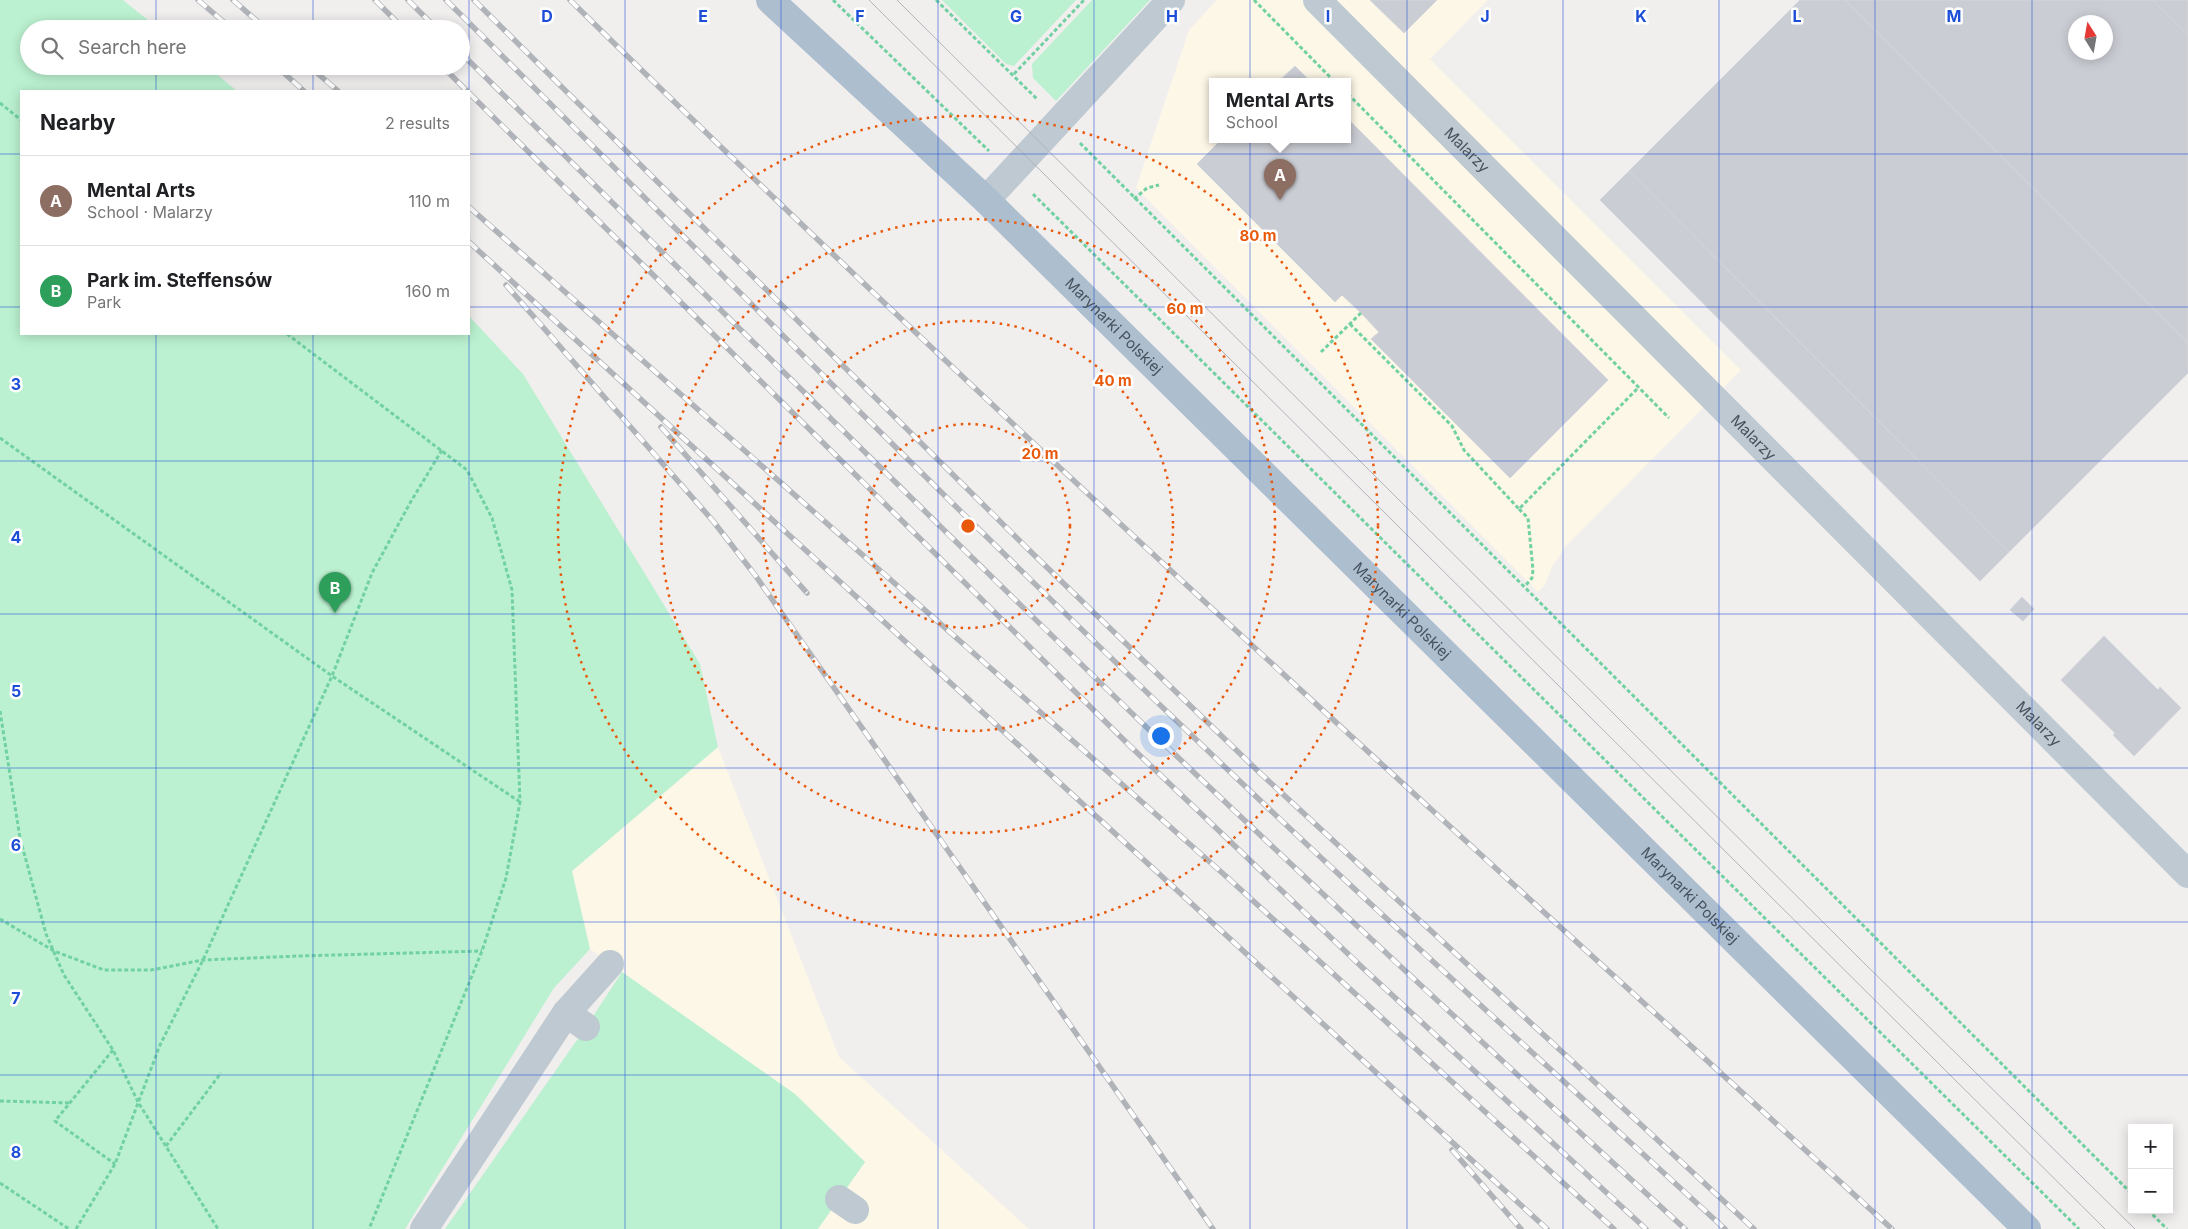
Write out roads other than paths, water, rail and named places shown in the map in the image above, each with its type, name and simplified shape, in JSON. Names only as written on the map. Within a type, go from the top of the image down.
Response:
[{"type":"main road","name":"Marynarki Polskiej","points":[[770,0],[986,200],[2028,1229]]},
{"type":"street","points":[[986,200],[1171,0]]},
{"type":"street","name":"Malarzy","points":[[1317,0],[2188,874]]},
{"type":"street","points":[[424,1229],[576,1020],[610,964]]},
{"type":"tram line","points":[[869,0],[2105,1229]]},
{"type":"tram line","points":[[897,0],[1862,961],[2135,1229]]},
{"type":"railway","points":[[198,0],[221,20]]},
{"type":"railway","points":[[233,0],[256,20]]},
{"type":"railway","points":[[375,0],[395,20]]},
{"type":"railway","points":[[408,0],[428,20]]},
{"type":"railway","points":[[446,0],[466,20]]},
{"type":"railway","points":[[474,0],[1029,550],[1260,773],[1754,1229]]},
{"type":"railway","points":[[570,0],[895,313],[1060,468],[1225,621],[1892,1229]]},
{"type":"railway","points":[[470,24],[904,456],[1182,726],[1384,916],[1725,1229]]},
{"type":"railway","points":[[470,62],[1142,723],[1412,978],[1685,1229]]},
{"type":"railway","points":[[286,75],[303,90]]},
{"type":"railway","points":[[319,75],[337,90]]},
{"type":"railway","points":[[451,75],[466,90]]},
{"type":"railway","points":[[470,94],[1130,746],[1365,970],[1646,1229]]},
{"type":"railway","points":[[470,208],[1228,878],[1614,1229]]},
{"type":"railway","points":[[470,243],[1547,1229]]},
{"type":"railway","points":[[506,285],[713,521],[755,575],[1213,1229]]},
{"type":"railway","points":[[661,427],[807,593]]},
{"type":"railway","points":[[1452,1150],[1521,1229]]},
{"type":"place","name":"Mental Arts","points":[[1280,200]]},
{"type":"place","name":"Park im. Steffensów","points":[[335,613]]}]
